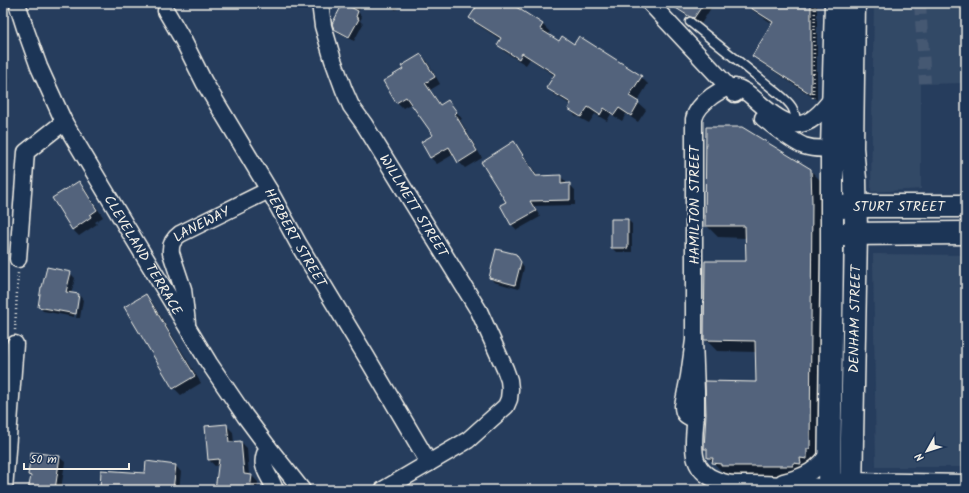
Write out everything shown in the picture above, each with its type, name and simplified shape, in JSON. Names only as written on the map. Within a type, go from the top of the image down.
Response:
[{"type":"main road","name":"DENHAM STREET","points":[[835,488],[856,233],[856,206],[842,148],[823,99],[836,3]]},
{"type":"main road","name":"DENHAM STREET","points":[[835,488],[830,451],[832,208],[842,148],[854,3]]},
{"type":"main road","name":"STURT STREET","points":[[832,208],[856,206],[966,206]]},
{"type":"main road","name":"STURT STREET","points":[[832,234],[966,234]]},
{"type":"main road","points":[[835,488],[966,486]]},
{"type":"street","name":"CLEVELAND TERRACE","points":[[17,3],[39,67],[64,122],[188,329],[228,392],[268,447],[302,490]]},
{"type":"street","name":"WILLMETT STREET","points":[[320,3],[323,26],[333,60],[351,106],[364,124],[479,311],[505,369],[508,380],[510,389],[509,399],[506,406],[468,440],[429,463]]},
{"type":"street","points":[[650,3],[728,88],[748,107],[793,131],[803,146],[821,149],[842,148]]},
{"type":"street","name":"HERBERT STREET","points":[[166,11],[183,40],[204,82],[429,463]]},
{"type":"street","name":"HAMILTON STREET","points":[[728,88],[716,93],[705,102],[697,110],[694,119],[695,455],[696,460],[704,473],[716,480],[729,484],[770,486]]},
{"type":"street","points":[[793,131],[801,124],[818,116],[823,99]]},
{"type":"street","points":[[18,259],[26,152],[64,122]]},
{"type":"street","name":"LANEWAY","points":[[188,329],[183,289],[170,248],[172,242],[180,234],[269,190]]},
{"type":"street","points":[[4,490],[15,344]]},
{"type":"street","points":[[268,447],[263,459],[264,466],[275,490]]},
{"type":"street","points":[[770,486],[811,472],[822,463],[830,451]]},
{"type":"street","points":[[383,490],[429,463]]},
{"type":"street","points":[[770,486],[835,488]]},
{"type":"lane","points":[[690,22],[790,104],[795,114],[793,131]]},
{"type":"path","points":[[815,3],[823,99]]},
{"type":"path","points":[[15,344],[18,259]]},
{"type":"shaded area","points":[[874,3],[966,3],[966,83],[921,84],[921,189],[871,192]]},
{"type":"shaded area","points":[[873,254],[966,255],[966,467],[876,467]]},
{"type":"building","points":[[343,3],[358,11],[356,17],[359,19],[349,37],[334,29],[332,24]]},
{"type":"building","points":[[479,3],[510,3],[543,24],[540,29],[559,41],[562,36],[574,44],[579,36],[642,76],[629,96],[639,102],[631,116],[619,108],[614,115],[604,108],[600,115],[588,107],[581,117],[568,109],[571,103],[546,88],[555,74],[522,53],[519,59],[497,45],[501,38],[469,18]]},
{"type":"building","points":[[668,3],[704,3],[694,18]]},
{"type":"building","points":[[743,3],[811,3],[811,94],[752,56],[773,22]]},
{"type":"building","points":[[421,54],[435,77],[425,83],[440,105],[448,100],[457,112],[455,114],[477,151],[458,163],[449,147],[430,158],[421,142],[433,135],[406,97],[396,103],[383,81],[403,69],[401,66]]},
{"type":"building","points":[[706,127],[742,127],[811,169],[810,449],[807,449],[807,459],[800,458],[801,464],[793,463],[793,466],[721,466],[721,464],[712,463],[713,458],[707,458],[707,449],[704,449],[706,414],[705,381],[756,382],[755,341],[704,340],[705,261],[746,261],[745,226],[705,226]]},
{"type":"building","points":[[514,141],[536,176],[561,175],[561,184],[570,183],[570,200],[530,201],[536,211],[511,225],[500,205],[506,202],[481,162]]},
{"type":"building","points":[[79,181],[97,210],[90,215],[91,217],[72,230],[52,198]]},
{"type":"building","points":[[611,219],[628,219],[628,248],[611,248]]},
{"type":"building","points":[[496,249],[516,254],[521,262],[515,285],[489,278]]},
{"type":"building","points":[[47,267],[71,272],[66,292],[79,294],[76,314],[38,307],[41,287]]},
{"type":"building","points":[[146,294],[195,376],[173,389],[124,307]]},
{"type":"building","points":[[227,424],[229,442],[241,441],[244,474],[252,475],[250,490],[215,490],[219,459],[208,460],[205,426]]},
{"type":"building","points":[[31,452],[60,456],[55,490],[28,490],[31,476],[28,475]]},
{"type":"building","points":[[146,461],[176,465],[173,490],[100,490],[101,470],[145,473]]},
{"type":"tunnel","points":[[920,3],[925,83]]}]
